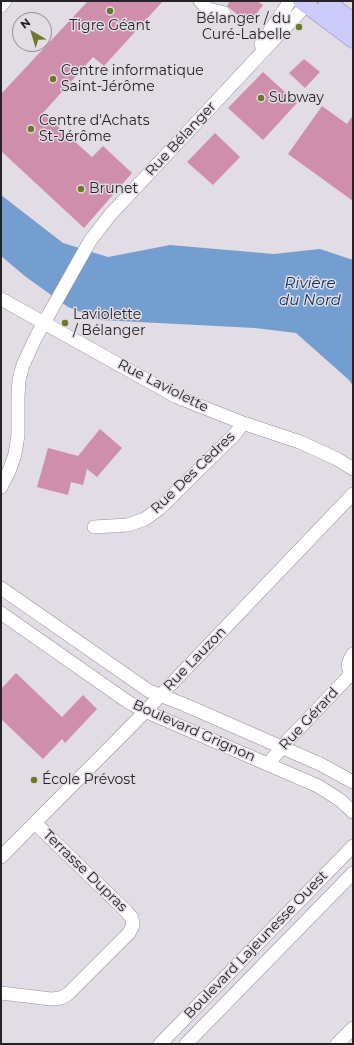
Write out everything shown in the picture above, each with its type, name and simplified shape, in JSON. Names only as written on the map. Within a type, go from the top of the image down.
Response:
[{"type":"main road","points":[[326,1],[353,21]]},
{"type":"main road","points":[[305,2],[353,40]]},
{"type":"street","points":[[1,6],[5,1]]},
{"type":"street","points":[[200,1],[208,9],[226,11]]},
{"type":"street","name":"Rue Bélanger","points":[[240,75],[290,1]]},
{"type":"street","name":"Rue Bélanger","points":[[1,487],[10,469],[15,454],[18,435],[19,380],[28,354],[90,241],[110,215],[240,75],[305,2]]},
{"type":"street","name":"Rue Laviolette","points":[[1,299],[177,396],[243,423],[300,442],[337,459],[353,469]]},
{"type":"street","name":"Rue Des Cèdres","points":[[94,527],[128,525],[145,519],[160,508],[236,433],[243,423]]},
{"type":"street","name":"Rue Lauzon","points":[[1,857],[145,711],[353,494]]},
{"type":"street","name":"Boulevard Grignon","points":[[1,588],[149,691],[184,704],[283,747],[320,764],[353,782]]},
{"type":"street","name":"Boulevard Grignon","points":[[1,613],[128,702],[145,711],[318,786],[330,793],[353,812]]},
{"type":"street","name":"Rue Gérard","points":[[268,764],[352,676],[348,666],[353,654]]},
{"type":"street","name":"Terrasse Dupras","points":[[1,993],[51,999],[61,998],[74,988],[129,932],[133,925],[132,918],[126,911],[35,822]]},
{"type":"street","name":"Boulevard Lajeunesse Ouest","points":[[160,1044],[353,846]]},
{"type":"street","name":"Boulevard Lajeunesse Ouest","points":[[190,1043],[353,873]]},
{"type":"street","points":[[177,1027],[190,1043]]},
{"type":"street","points":[[337,1044],[353,1028]]},
{"type":"water","name":"Rivière du Nord","points":[[1,195],[63,243],[108,257],[170,245],[274,254],[320,249],[353,260],[353,386],[349,380],[296,333],[255,328],[100,320],[68,307],[26,277],[1,256]]},
{"type":"building","name":"Centre d'Achats St-Jérôme","points":[[88,1],[163,1],[104,66],[93,57],[43,113],[92,157],[103,146],[132,173],[84,228],[1,151],[1,94],[40,52],[52,52],[52,39]]},
{"type":"building","points":[[230,1],[257,1],[263,5],[249,24],[227,6]]},
{"type":"building","points":[[304,59],[320,72],[305,88],[289,73]]},
{"type":"building","points":[[263,72],[297,103],[263,140],[228,108]]},
{"type":"building","points":[[322,106],[347,124],[353,115],[353,201],[288,154]]},
{"type":"building","points":[[215,133],[240,157],[213,185],[187,162]]},
{"type":"building","points":[[100,429],[122,448],[97,477],[87,469],[83,485],[71,482],[68,495],[37,487],[48,448],[78,456]]},
{"type":"building","points":[[16,673],[62,717],[83,695],[97,709],[65,743],[62,739],[43,759],[1,719],[1,689]]},
{"type":"place","name":"Tigre Géant","points":[[110,11]]},
{"type":"place","name":"Bélanger / du Curé-Labelle","points":[[299,27]]},
{"type":"place","name":"Centre informatique Saint-Jérôme","points":[[53,79]]},
{"type":"place","name":"Subway","points":[[261,98]]},
{"type":"place","name":"Centre d'Achats St-Jérôme","points":[[31,129]]},
{"type":"place","name":"Brunet","points":[[81,189]]},
{"type":"place","name":"Laviolette / Bélanger","points":[[65,323]]},
{"type":"place","name":"École Prévost","points":[[34,780]]}]
